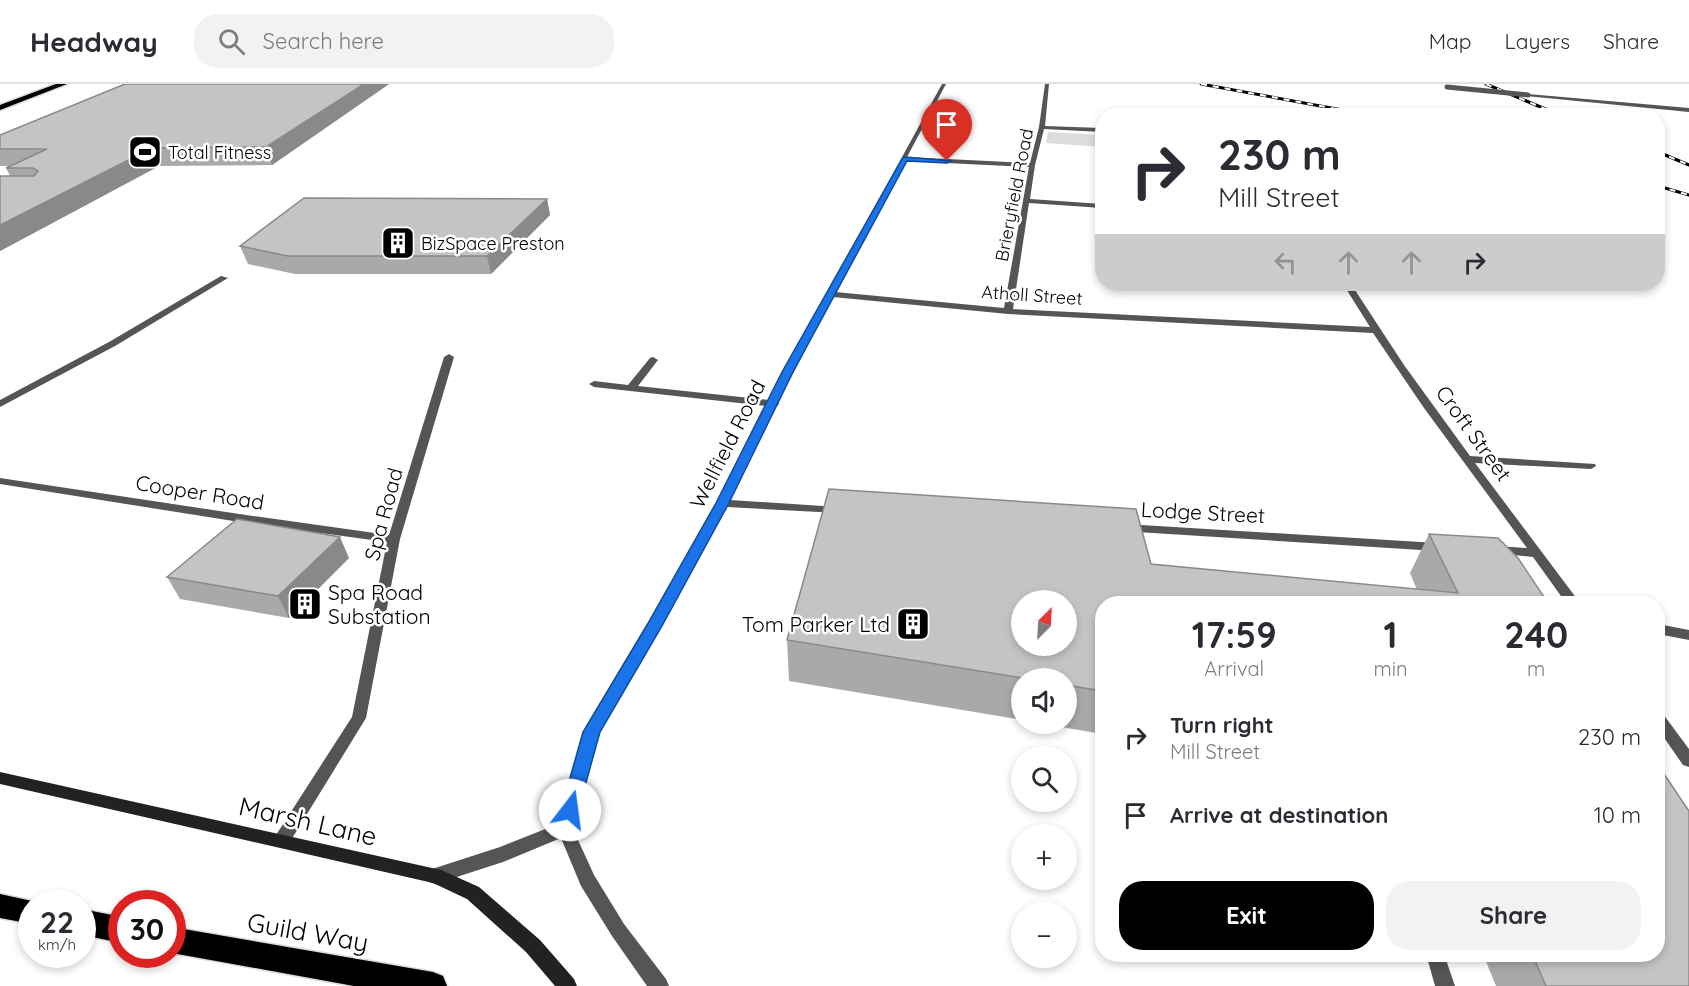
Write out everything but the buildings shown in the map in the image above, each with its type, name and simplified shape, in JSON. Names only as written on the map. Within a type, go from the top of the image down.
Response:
[{"type":"highway","points":[[0,108],[63,84]]},
{"type":"highway","points":[[0,906],[18,909]]},
{"type":"highway","name":"Guild Way","points":[[186,942],[433,986]]},
{"type":"street","name":"Wellfield Road","points":[[565,829],[591,732],[723,503],[788,372],[944,84]]},
{"type":"street","name":"Brieryfield Road","points":[[1008,311],[1032,165],[1042,127],[1047,84]]},
{"type":"street","points":[[1426,84],[1689,110]]},
{"type":"street","points":[[1042,127],[1095,130]]},
{"type":"street","points":[[905,159],[1032,165]]},
{"type":"street","points":[[1026,201],[1095,206]]},
{"type":"street","points":[[0,404],[112,344],[224,278]]},
{"type":"street","name":"Croft Street","points":[[1351,291],[1375,330],[1466,459],[1568,596]]},
{"type":"street","name":"Atholl Street","points":[[831,294],[1008,311],[1375,330]]},
{"type":"street","name":"Spa Road","points":[[282,840],[359,718],[394,539],[449,357]]},
{"type":"street","points":[[631,388],[653,360]]},
{"type":"street","points":[[594,384],[774,404]]},
{"type":"street","points":[[1466,459],[1592,466]]},
{"type":"street","name":"Cooper Road","points":[[0,481],[394,539]]},
{"type":"street","points":[[723,503],[854,511]]},
{"type":"street","name":"Lodge Street","points":[[1114,527],[1455,548]]},
{"type":"street","points":[[1478,549],[1537,553]]},
{"type":"street","points":[[1665,630],[1689,635]]},
{"type":"street","points":[[1665,728],[1689,761]]},
{"type":"street","name":"Marsh Lane","points":[[0,778],[435,876],[473,893],[533,946],[567,986]]},
{"type":"street","points":[[435,876],[503,854],[565,829],[587,880],[618,930],[659,986]]},
{"type":"street","points":[[1438,962],[1445,986]]},
{"type":"shaded area","points":[[1048,132],[1095,135],[1095,146],[1046,143]]},
{"type":"railway","points":[[1201,84],[1332,108]]},
{"type":"railway","points":[[1486,84],[1543,108]]},
{"type":"railway","points":[[1665,155],[1689,165]]},
{"type":"railway","points":[[1665,188],[1689,195]]},
{"type":"place","name":"Total Fitness","points":[[145,152]]},
{"type":"place","name":"BizSpace Preston","points":[[398,243]]},
{"type":"place","name":"Spa Road Substation","points":[[305,604]]},
{"type":"place","name":"Tom Parker Ltd","points":[[913,624]]},
{"type":"route","points":[[570,810],[591,732],[723,503],[788,372],[905,159],[947,161]]}]
